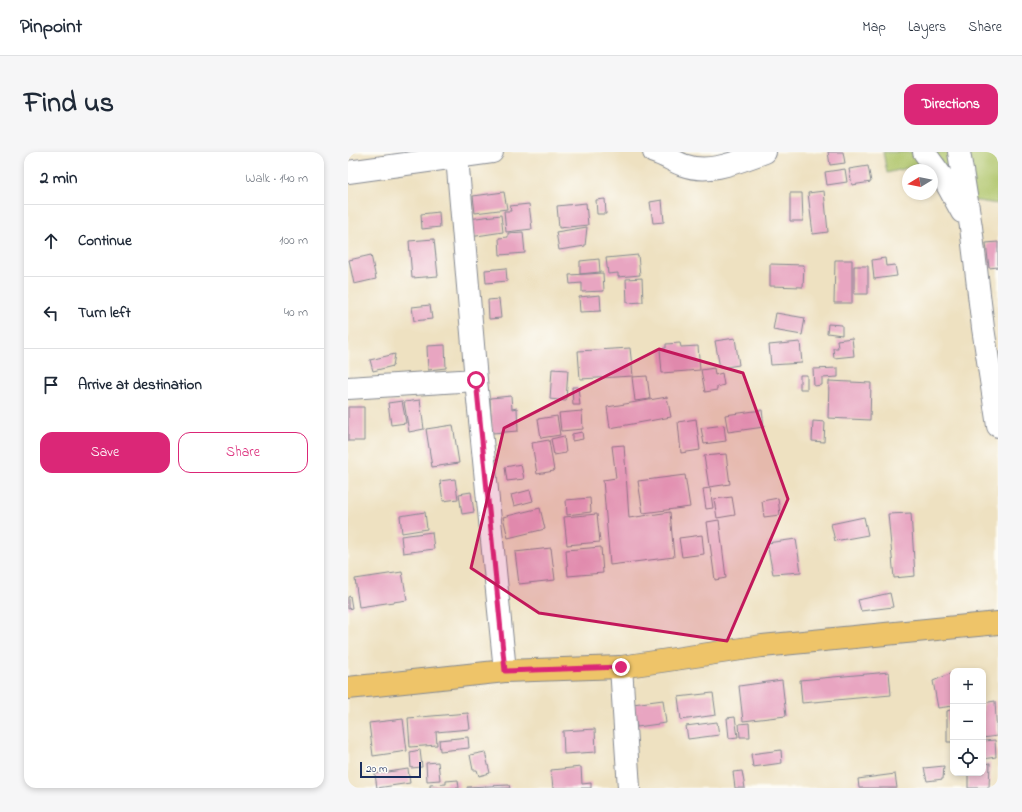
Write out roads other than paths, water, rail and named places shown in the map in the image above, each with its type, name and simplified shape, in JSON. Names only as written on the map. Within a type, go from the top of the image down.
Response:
[{"type":"main road","points":[[348,688],[505,671],[621,667],[762,646],[998,623]]},
{"type":"street","points":[[348,172],[385,160],[457,157],[492,152]]},
{"type":"street","points":[[654,152],[684,165],[706,169],[733,163],[765,152]]},
{"type":"street","points":[[924,152],[945,181],[970,227]]},
{"type":"street","points":[[959,152],[998,426]]},
{"type":"street","points":[[457,157],[476,380],[505,671]]},
{"type":"street","points":[[348,388],[476,380]]},
{"type":"street","points":[[621,667],[629,788]]}]
